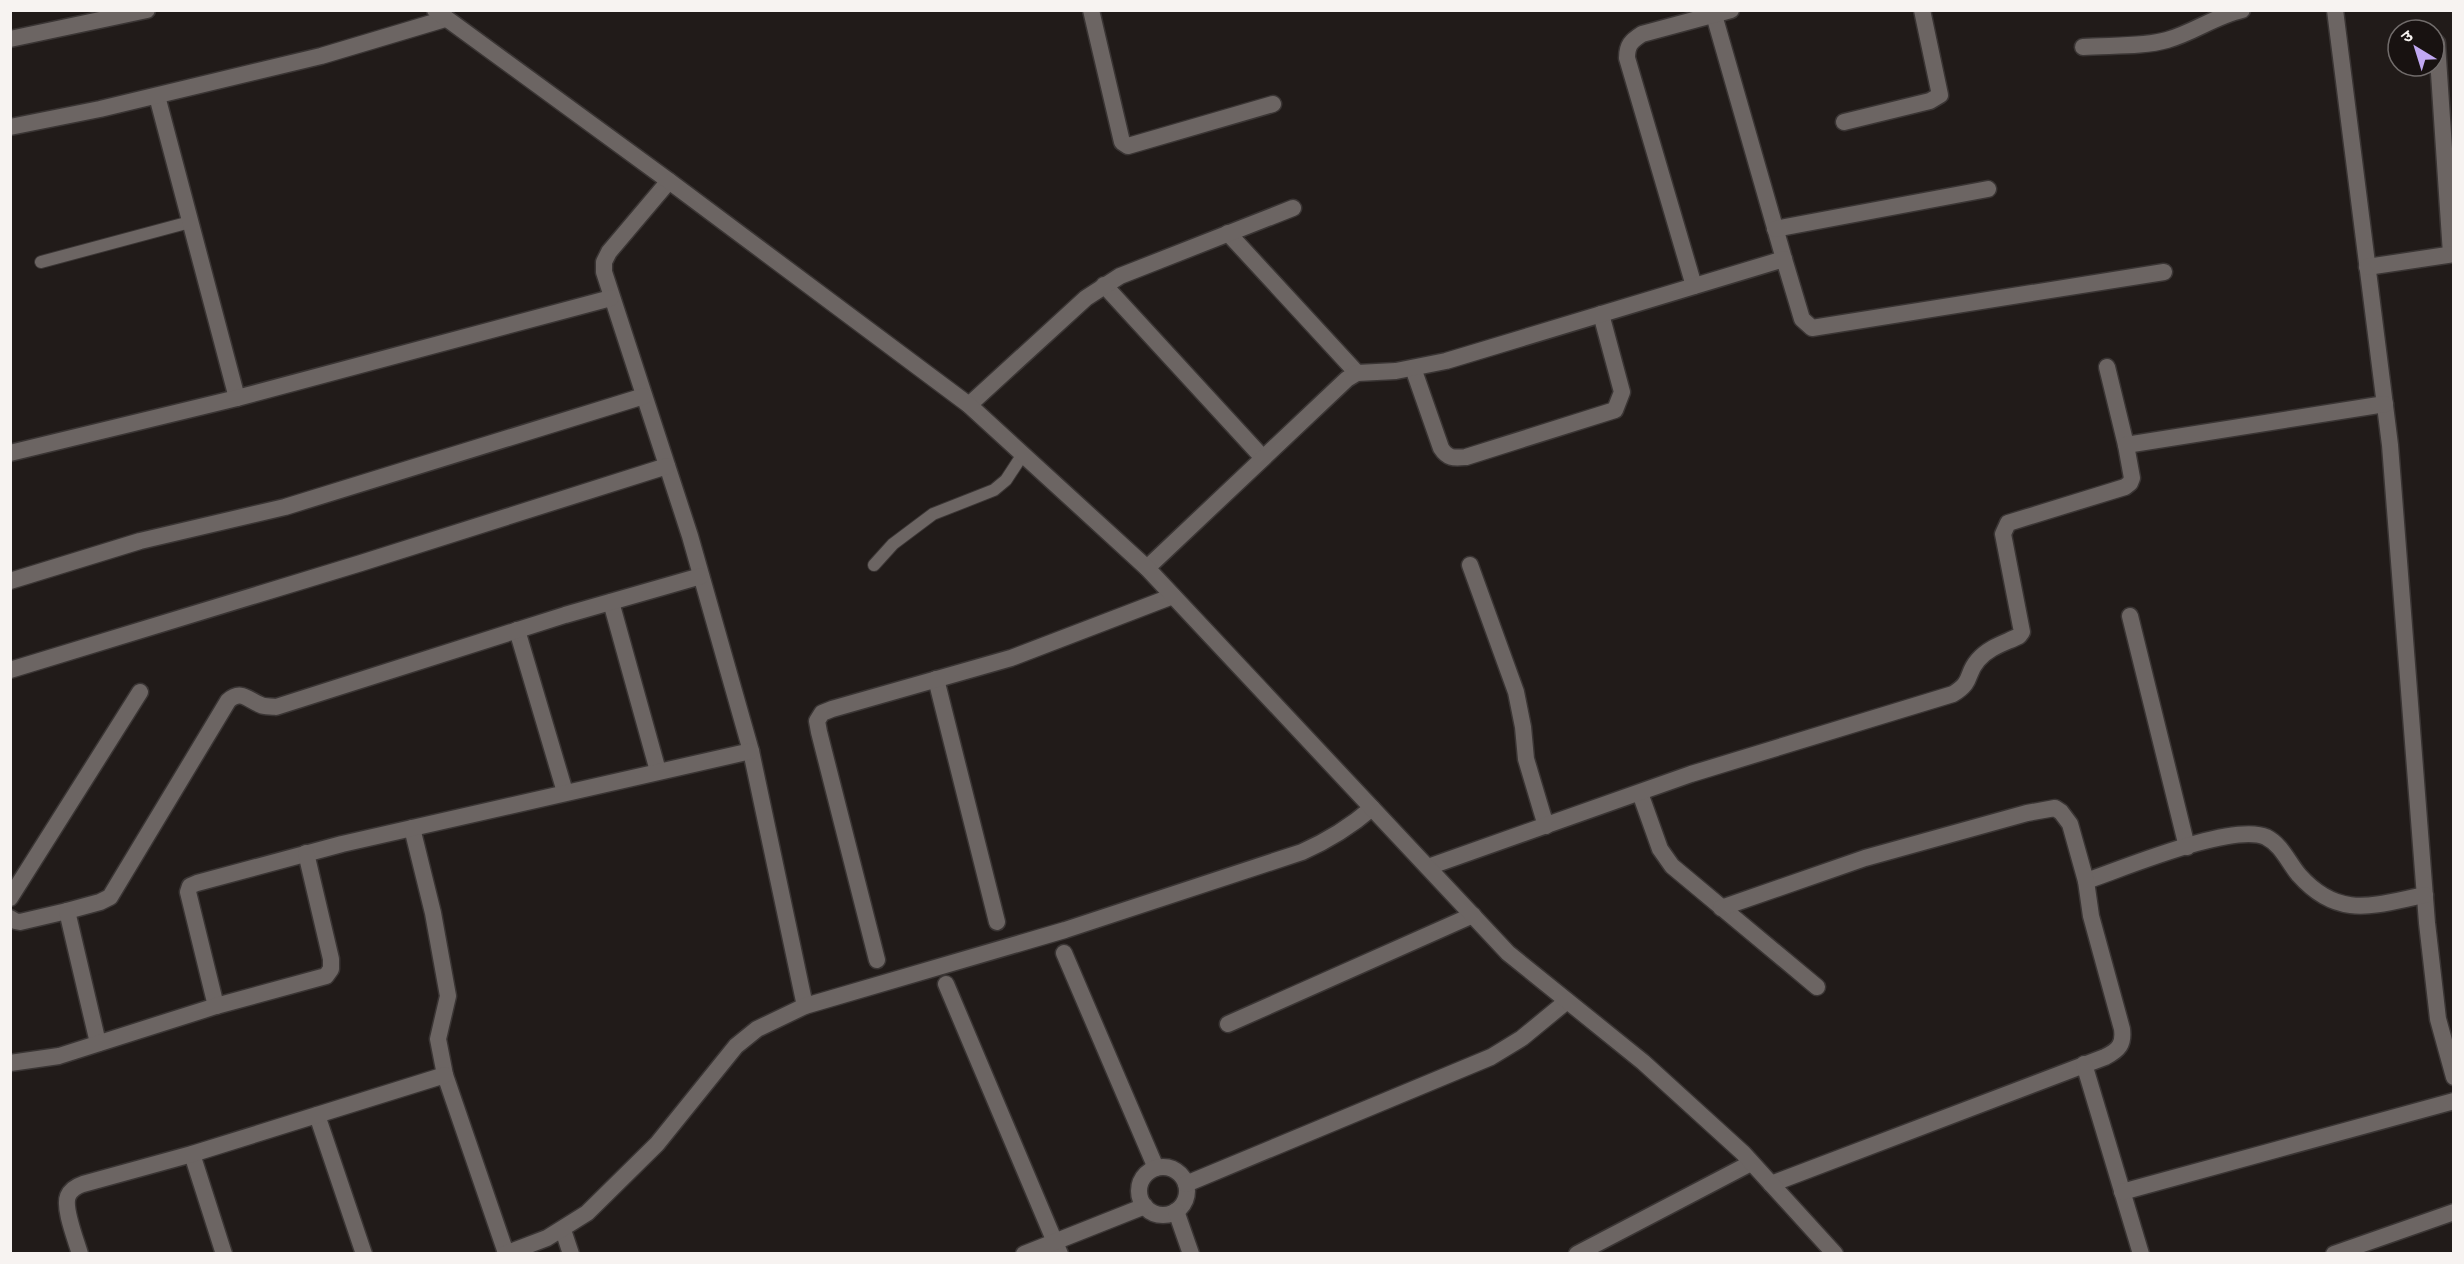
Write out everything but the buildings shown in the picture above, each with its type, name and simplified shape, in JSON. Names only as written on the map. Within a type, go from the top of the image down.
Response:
[{"type":"street","points":[[10,39],[147,10]]},
{"type":"street","points":[[1091,10],[1122,142],[1128,146],[1273,104]]},
{"type":"street","points":[[1694,286],[1627,58],[1627,48],[1632,40],[1642,34],[1731,10]]},
{"type":"street","points":[[1844,122],[1930,101],[1940,95],[1922,10]]},
{"type":"street","points":[[2083,47],[2164,41],[2182,35],[2214,18],[2242,10]]},
{"type":"street","points":[[2335,10],[2385,404],[2425,895],[2438,1019],[2454,1077]]},
{"type":"street","points":[[10,127],[157,96],[321,56],[440,15],[669,181],[969,405],[1147,568],[1508,953],[1643,1062],[1751,1163],[1836,1254]]},
{"type":"street","points":[[1714,15],[1802,319],[1812,328],[2164,272]]},
{"type":"street","points":[[2367,267],[2452,254],[2439,78]]},
{"type":"street","points":[[157,96],[237,398]]},
{"type":"street","points":[[669,181],[609,252],[604,262],[604,272],[701,576],[751,751],[805,1006]]},
{"type":"street","points":[[1775,229],[1988,189]]},
{"type":"street","points":[[969,405],[1086,298],[1104,285],[1127,272],[1293,208]]},
{"type":"street","points":[[1228,233],[1357,373]]},
{"type":"street","points":[[1147,568],[1347,379],[1357,373],[1413,368],[1446,361],[1784,259]]},
{"type":"street","points":[[1104,285],[1263,458]]},
{"type":"street","points":[[10,453],[237,398],[611,298]]},
{"type":"street","points":[[1413,368],[1441,448],[1446,455],[1454,458],[1466,457],[1615,410],[1622,392],[1601,314]]},
{"type":"street","points":[[1428,867],[1640,793],[1826,732],[1943,698],[1962,689],[1969,682],[1976,663],[1981,657],[2019,636],[2022,632],[2003,534],[2008,523],[2125,487],[2132,478],[2107,366]]},
{"type":"street","points":[[10,581],[140,541],[285,507],[644,396]]},
{"type":"street","points":[[2126,445],[2385,404]]},
{"type":"street","points":[[10,670],[361,563],[667,466]]},
{"type":"street","points":[[1470,565],[1516,692],[1526,759],[1546,826]]},
{"type":"street","points":[[10,918],[20,922],[100,903],[110,897],[232,697],[246,696],[262,706],[276,706],[517,630],[701,576]]},
{"type":"street","points":[[877,960],[817,721],[822,713],[1011,658],[1173,596]]},
{"type":"street","points":[[611,602],[658,771]]},
{"type":"street","points":[[2130,616],[2187,847]]},
{"type":"street","points":[[517,630],[565,792]]},
{"type":"street","points":[[936,679],[997,922]]},
{"type":"street","points":[[10,898],[140,692]]},
{"type":"street","points":[[216,1006],[189,898],[190,886],[306,853],[751,751]]},
{"type":"street","points":[[1640,793],[1660,849],[1672,866],[1817,987]]},
{"type":"street","points":[[412,828],[433,913],[448,996],[438,1039],[445,1075],[506,1253],[542,1247],[587,1213],[657,1143],[736,1046],[757,1029],[805,1006],[1065,930],[1302,852],[1336,835],[1372,808]]},
{"type":"street","points":[[1721,908],[1865,858],[2047,808],[2055,808],[2067,819],[2086,881],[2091,916],[2122,1029],[2124,1041],[2114,1053],[1771,1184]]},
{"type":"street","points":[[2086,881],[2187,847],[2235,834],[2248,833],[2266,837],[2280,848],[2299,875],[2316,890],[2339,904],[2364,907],[2425,895]]},
{"type":"street","points":[[10,1062],[46,1060],[216,1006],[326,976],[331,969],[331,959],[306,853]]},
{"type":"street","points":[[67,911],[98,1043]]},
{"type":"street","points":[[1228,1024],[1473,915]]},
{"type":"street","points":[[1064,953],[1156,1168]]},
{"type":"street","points":[[946,984],[1058,1248]]},
{"type":"street","points":[[1186,1184],[1491,1058],[1522,1038],[1567,1001]]},
{"type":"street","points":[[2084,1064],[2141,1254]]},
{"type":"street","points":[[80,1254],[67,1207],[67,1197],[73,1188],[192,1154],[445,1075]]},
{"type":"street","points":[[2122,1192],[2454,1101]]},
{"type":"street","points":[[317,1115],[364,1254]]},
{"type":"street","points":[[192,1154],[224,1254]]},
{"type":"street","points":[[1577,1254],[1751,1163]]},
{"type":"street","points":[[1164,1167],[1178,1172],[1186,1184],[1185,1199],[1176,1211],[1160,1214],[1145,1206],[1139,1192],[1140,1183],[1144,1176],[1156,1168],[1164,1167]]},
{"type":"street","points":[[1024,1254],[1058,1248],[1145,1206]]},
{"type":"street","points":[[1176,1211],[1191,1254]]},
{"type":"street","points":[[2334,1254],[2454,1212]]},
{"type":"street","points":[[563,1230],[571,1254]]},
{"type":"lane","points":[[41,261],[190,222]]},
{"type":"lane","points":[[874,565],[894,544],[933,514],[994,490],[1006,480],[1023,454]]}]
